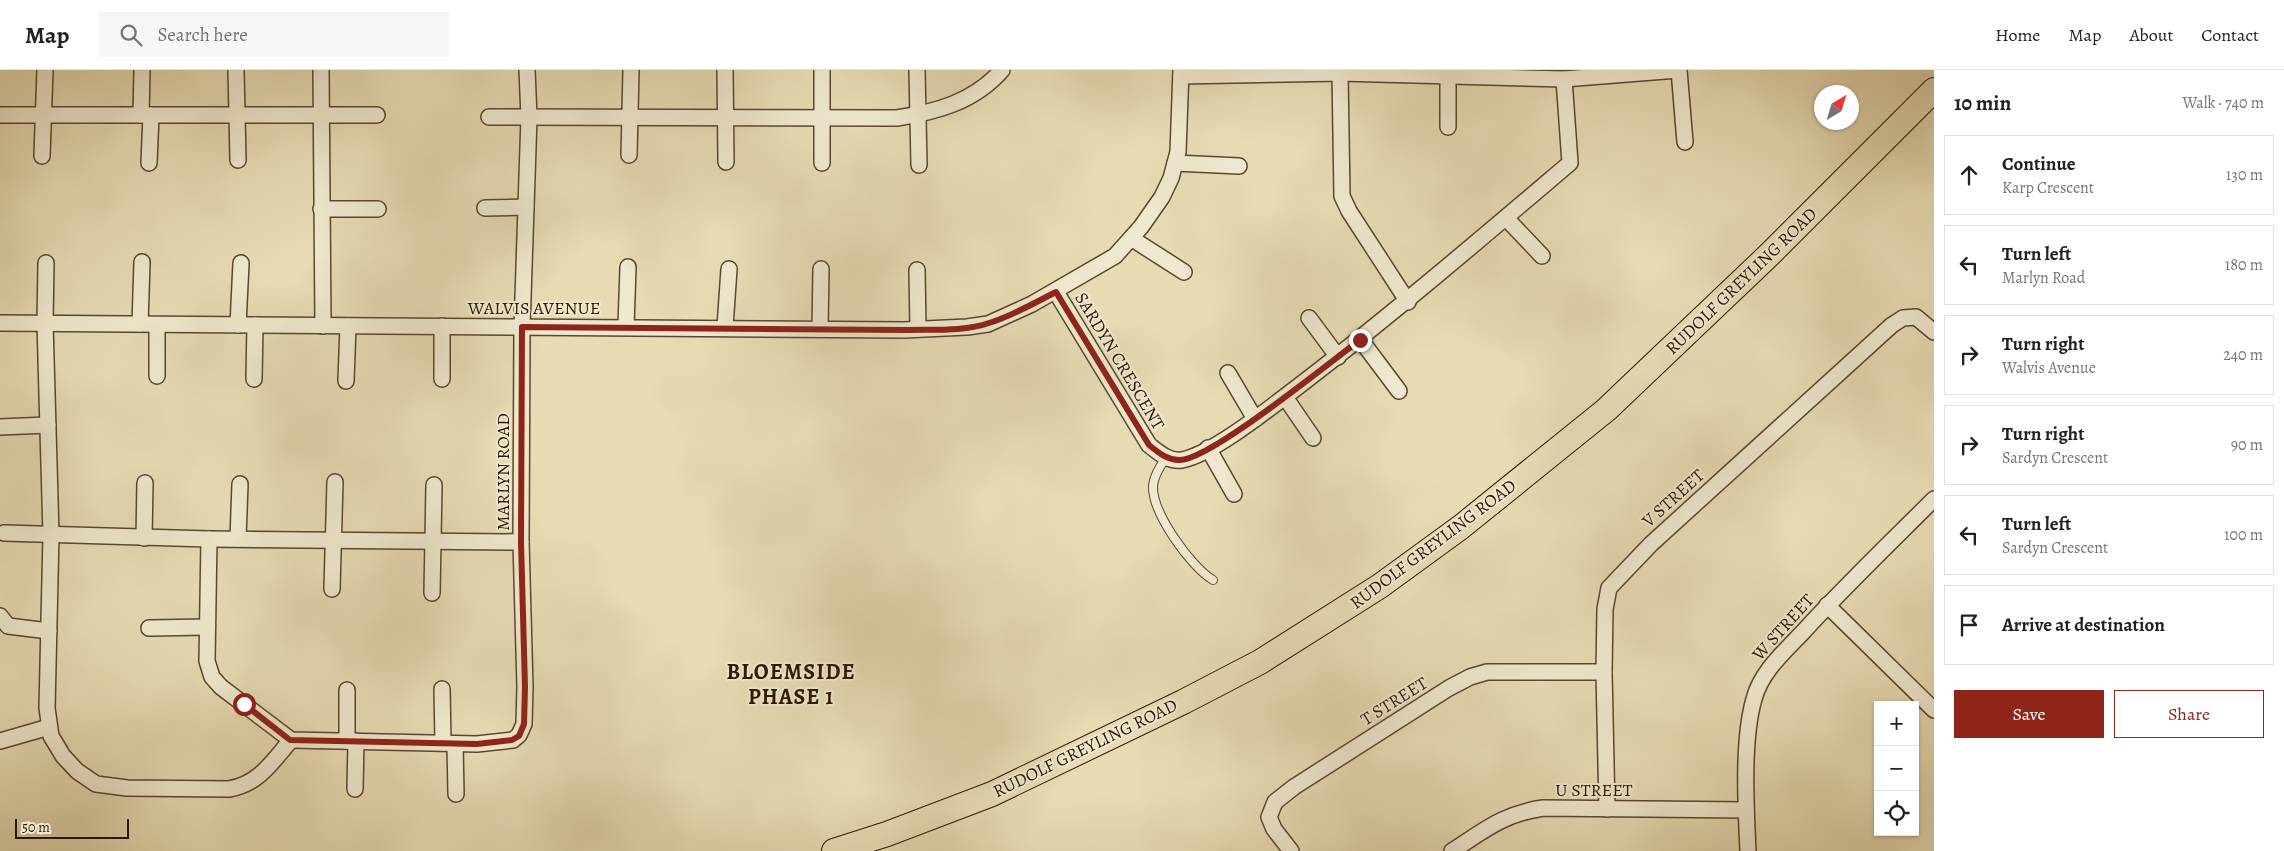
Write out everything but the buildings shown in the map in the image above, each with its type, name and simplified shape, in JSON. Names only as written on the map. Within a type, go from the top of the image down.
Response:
[{"type":"main road","name":"RUDOLF GREYLING ROAD","points":[[834,851],[887,834],[992,794],[1183,702],[1260,662],[1380,586],[1461,527],[1606,410],[1770,254],[1934,90]]},
{"type":"street","points":[[42,156],[45,70]]},
{"type":"street","points":[[142,70],[149,163]]},
{"type":"street","points":[[236,70],[238,160]]},
{"type":"street","points":[[321,70],[322,326]]},
{"type":"street","name":"MARLYN ROAD","points":[[449,743],[477,744],[512,740],[519,736],[524,724],[525,687],[521,542],[522,327],[529,117],[527,70]]},
{"type":"street","points":[[629,155],[631,70]]},
{"type":"street","points":[[724,70],[726,162]]},
{"type":"street","points":[[822,70],[822,163]]},
{"type":"street","points":[[917,70],[919,165]]},
{"type":"street","points":[[489,117],[896,118],[919,115],[956,105],[994,79],[1002,70]]},
{"type":"street","points":[[1181,73],[1340,73],[1564,79],[1678,70],[1685,142]]},
{"type":"street","name":"WALVIS AVENUE","points":[[0,323],[626,326],[820,329],[918,329],[988,324],[1056,292],[1114,256],[1131,238],[1162,197],[1175,163],[1178,152],[1181,73]]},
{"type":"street","points":[[1340,73],[1342,196],[1349,211],[1408,302]]},
{"type":"street","points":[[1448,76],[1448,127]]},
{"type":"street","points":[[1166,458],[1181,460],[1208,448],[1255,419],[1408,302],[1570,163],[1564,79]]},
{"type":"street","points":[[0,115],[377,115]]},
{"type":"street","points":[[1175,163],[1239,166]]},
{"type":"street","points":[[485,208],[526,207]]},
{"type":"street","points":[[321,209],[378,209]]},
{"type":"street","points":[[1506,218],[1542,256]]},
{"type":"street","points":[[1131,238],[1184,272]]},
{"type":"street","points":[[140,324],[142,262]]},
{"type":"street","points":[[46,263],[45,324],[51,535],[47,708],[51,736],[62,756],[77,771],[96,784],[127,788],[229,788],[244,786],[260,775],[290,740]]},
{"type":"street","points":[[238,325],[241,263]]},
{"type":"street","points":[[626,326],[628,267]]},
{"type":"street","points":[[726,327],[729,269]]},
{"type":"street","points":[[820,329],[821,269]]},
{"type":"street","points":[[917,270],[918,329]]},
{"type":"street","name":"SARDYN CRESCENT","points":[[1056,292],[1149,445],[1166,458]]},
{"type":"street","name":"V STREET","points":[[1607,809],[1604,672],[1605,609],[1609,588],[1625,569],[1892,325],[1903,318],[1916,317],[1934,332]]},
{"type":"street","points":[[1309,318],[1338,357]]},
{"type":"street","points":[[156,376],[157,324]]},
{"type":"street","points":[[254,380],[255,325]]},
{"type":"street","points":[[346,381],[348,326]]},
{"type":"street","points":[[442,326],[442,379]]},
{"type":"street","points":[[1360,340],[1399,390]]},
{"type":"street","points":[[1228,373],[1255,419]]},
{"type":"street","points":[[1285,397],[1313,438]]},
{"type":"street","points":[[0,427],[48,425]]},
{"type":"street","points":[[1208,448],[1234,494]]},
{"type":"street","points":[[332,589],[335,482]]},
{"type":"street","points":[[144,538],[146,483]]},
{"type":"street","points":[[238,539],[240,484]]},
{"type":"street","points":[[432,593],[434,485]]},
{"type":"street","name":"W STREET","points":[[1748,851],[1746,810],[1748,744],[1753,700],[1770,668],[1827,605],[1934,500]]},
{"type":"street","points":[[4,533],[144,538],[521,542]]},
{"type":"street","points":[[208,539],[207,662],[212,677],[221,687],[290,740],[449,743]]},
{"type":"street","points":[[1827,605],[1934,710]]},
{"type":"street","points":[[0,616],[8,626],[49,631]]},
{"type":"street","points":[[149,628],[207,627]]},
{"type":"street","name":"T STREET","points":[[1291,851],[1274,829],[1268,817],[1276,802],[1294,787],[1449,688],[1487,672],[1604,672]]},
{"type":"street","points":[[442,689],[456,794]]},
{"type":"street","points":[[347,690],[355,789]]},
{"type":"street","points":[[0,740],[49,726]]},
{"type":"street","name":"U STREET","points":[[1452,851],[1494,824],[1518,812],[1543,808],[1746,810]]},
{"type":"lane","points":[[1166,458],[1154,477],[1153,487],[1159,508],[1192,561],[1205,575],[1213,580]]},
{"type":"district","name":"BLOEMSIDE PHASE 1","points":[[791,684]]},
{"type":"route","points":[[244,704],[290,740],[477,744],[512,740],[519,736],[524,724],[525,687],[521,542],[522,327],[638,326],[904,330],[967,327],[988,324],[1056,292],[1149,445],[1166,458],[1181,460],[1198,454],[1255,419],[1360,340]]}]
